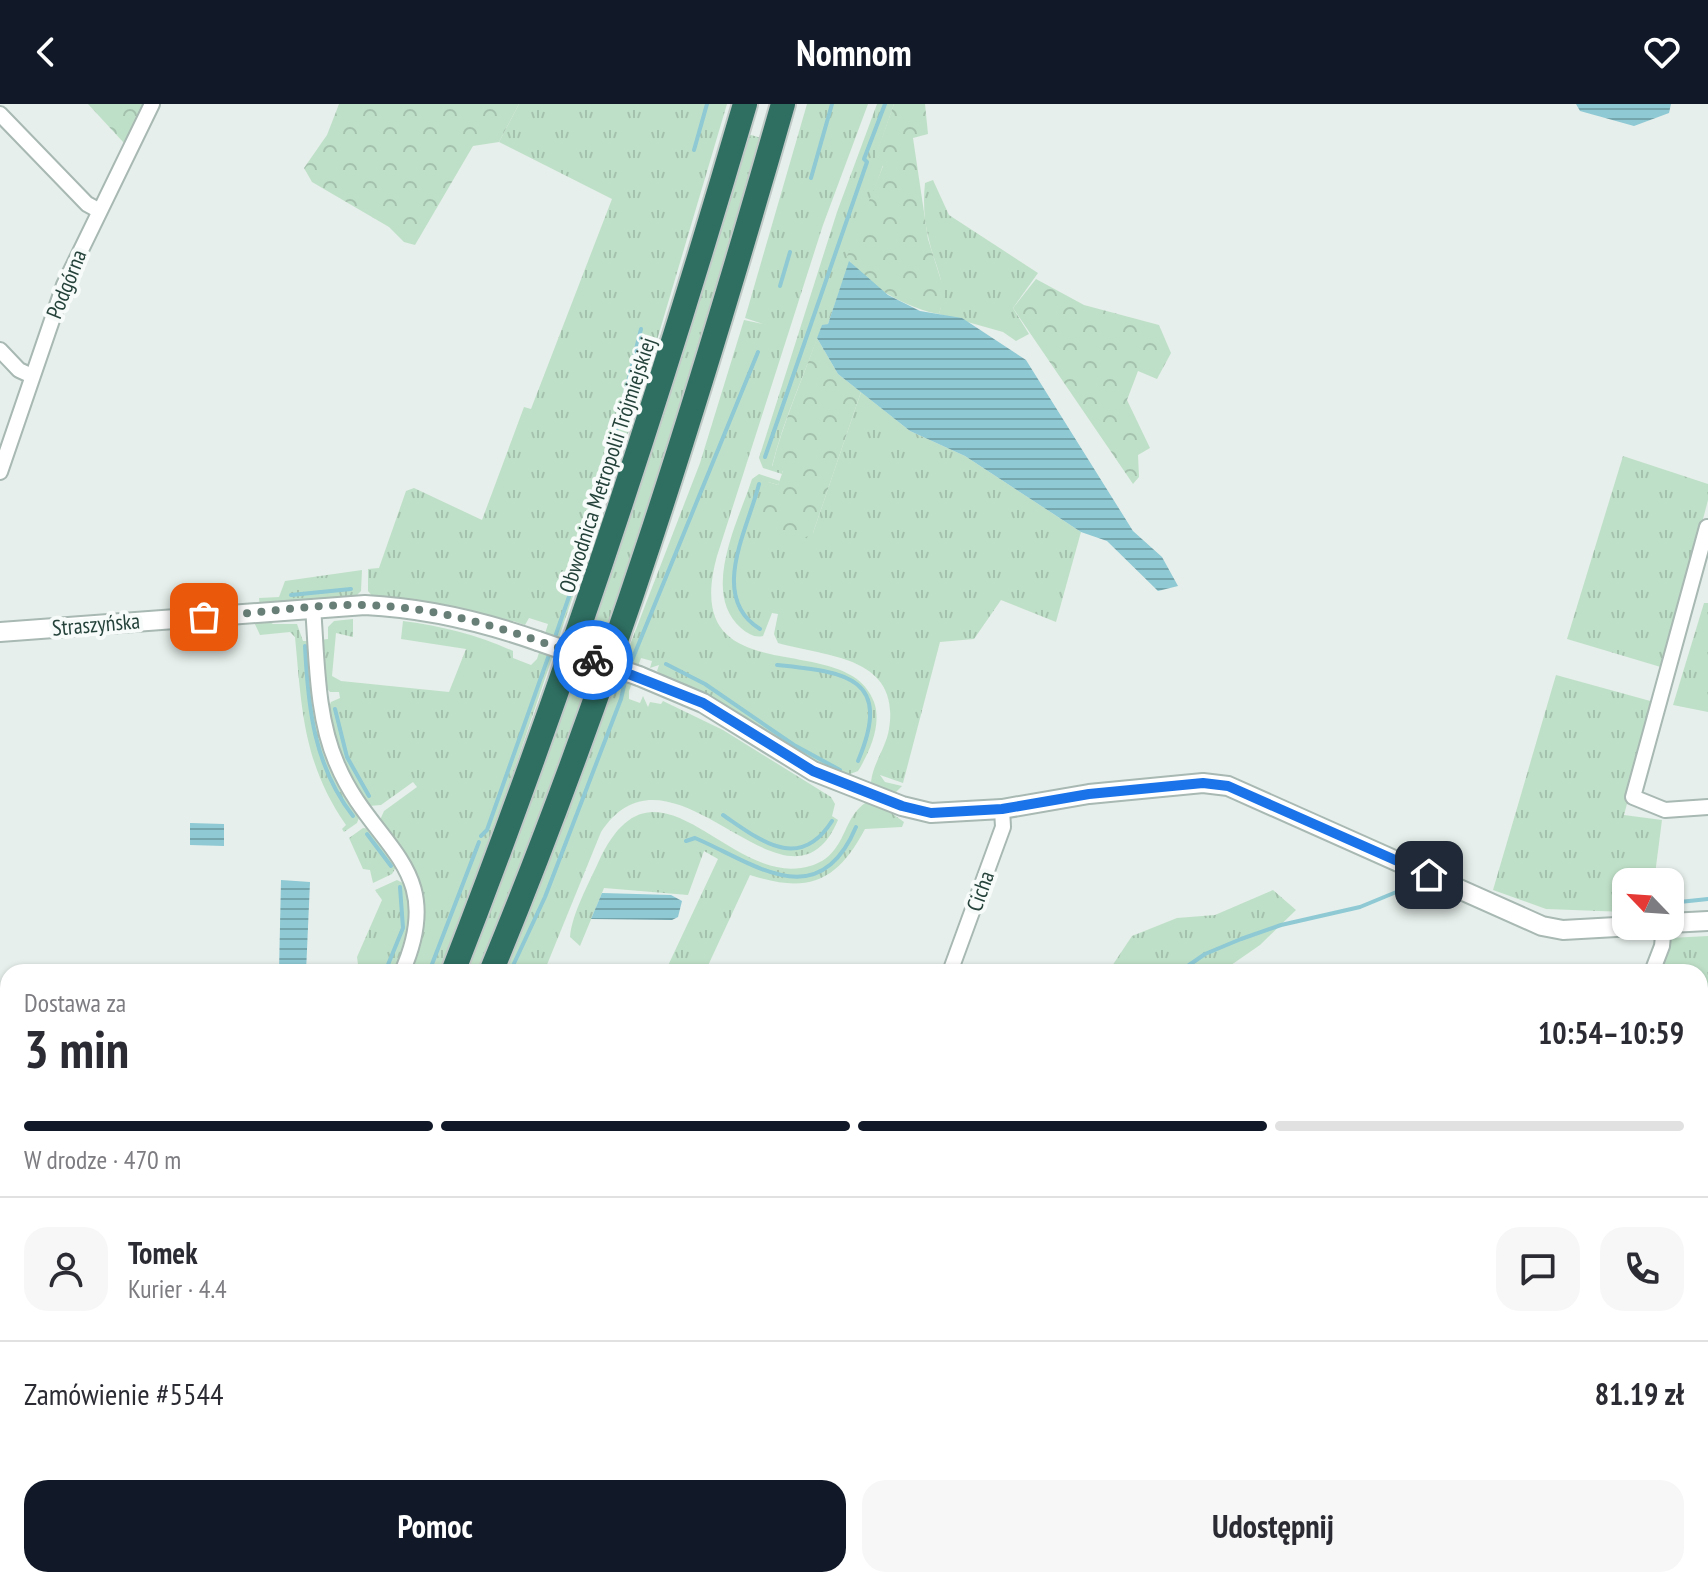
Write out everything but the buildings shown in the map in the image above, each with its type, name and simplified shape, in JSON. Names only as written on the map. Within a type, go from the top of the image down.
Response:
[{"type":"highway","name":"Obwodnica Metropolii Trójmiejskiej","points":[[456,964],[524,790],[597,584],[660,391],[745,104]]},
{"type":"highway","points":[[494,964],[551,822],[653,532],[783,104]]},
{"type":"street","name":"Podgórna","points":[[0,472],[64,285],[152,104]]},
{"type":"street","points":[[0,114],[87,204],[98,210]]},
{"type":"street","points":[[0,350],[19,370],[32,376]]},
{"type":"street","points":[[1707,527],[1633,797],[1654,809],[1708,807]]},
{"type":"street","name":"Straszyńska","points":[[0,632],[313,607],[365,605],[422,609],[469,619],[639,676],[703,703],[813,771],[902,806],[931,813],[1002,809],[1117,791],[1203,783],[1228,786],[1542,926],[1563,930],[1612,927]]},
{"type":"street","points":[[313,607],[323,713],[336,763],[345,782],[396,852],[414,886],[417,924],[404,964]]},
{"type":"street","name":"Cicha","points":[[953,964],[1003,827],[1002,809]]},
{"type":"street","points":[[1684,922],[1708,921]]},
{"type":"street","points":[[1655,964],[1663,940]]},
{"type":"green space","points":[[88,104],[143,104],[124,143]]},
{"type":"green space","points":[[339,104],[519,104],[499,142],[473,146],[415,245],[404,242],[389,227],[312,182],[304,168],[327,135]]},
{"type":"green space","points":[[519,104],[727,104],[638,404],[469,903],[444,964],[410,964],[422,932],[423,910],[380,820],[384,811],[417,787],[413,782],[381,805],[369,806],[363,797],[347,771],[329,726],[331,702],[340,698],[339,692],[330,692],[325,686],[321,640],[328,639],[328,627],[334,621],[353,619],[353,637],[336,633],[332,676],[341,681],[449,692],[466,649],[401,639],[403,621],[488,641],[513,651],[513,658],[531,665],[537,659],[548,624],[529,618],[525,625],[513,621],[512,624],[374,598],[368,591],[368,569],[379,568],[406,491],[414,488],[482,520],[524,407],[531,409],[612,199],[499,142]]},
{"type":"green space","points":[[807,104],[868,104],[823,225],[717,556],[711,600],[721,628],[742,645],[833,667],[858,680],[874,702],[876,711],[876,728],[870,747],[858,771],[842,777],[666,679],[657,671],[659,665],[650,668],[652,661],[641,658],[629,699],[640,703],[643,696],[648,707],[650,702],[661,704],[663,701],[723,730],[831,797],[835,804],[832,816],[838,820],[816,850],[790,856],[760,846],[694,811],[661,801],[630,805],[601,832],[547,964],[507,964],[700,463],[744,320],[763,324],[745,318]]},
{"type":"green space","points":[[877,104],[894,104],[875,159],[883,165],[828,324],[822,326],[782,430],[772,466],[783,470],[782,474],[763,468],[759,458],[837,212]]},
{"type":"green space","points":[[894,104],[925,104],[928,134],[913,138],[928,239],[945,293],[939,314],[914,307],[887,294],[862,276],[847,256],[883,166],[874,160]]},
{"type":"green space","points":[[744,133],[765,139],[604,653],[487,964],[464,964]]},
{"type":"green space","points":[[933,180],[949,215],[1038,273],[1013,308],[1029,334],[1016,341],[1003,332],[939,314],[942,285],[924,212],[925,183]]},
{"type":"green space","points":[[1036,279],[1084,305],[1159,325],[1171,353],[1157,379],[1138,371],[1127,400],[1150,448],[1138,455],[1139,477],[1133,484],[1013,308]]},
{"type":"green space","points":[[817,338],[838,374],[861,392],[813,533],[799,541],[758,521],[768,482],[778,485],[783,471],[772,467],[776,450]]},
{"type":"green space","points":[[861,392],[910,431],[965,456],[1081,532],[1056,622],[1001,600],[974,639],[940,642],[903,783],[880,775],[885,782],[902,786],[891,797],[871,782],[889,729],[890,705],[883,686],[872,673],[856,664],[778,643],[774,634],[778,614],[772,613],[763,636],[749,634],[729,613],[724,595],[726,555],[752,479],[759,474],[780,481],[778,485],[768,482],[813,533]]},
{"type":"green space","points":[[1623,456],[1708,484],[1708,500],[1664,668],[1567,639]]},
{"type":"green space","points":[[362,570],[361,591],[355,597],[260,607],[259,598],[279,597],[285,581]]},
{"type":"green space","points":[[1704,603],[1708,603],[1708,712],[1673,705]]},
{"type":"green space","points":[[264,618],[273,624],[297,624],[303,641],[310,641],[317,707],[360,815],[357,823],[344,832],[342,829],[346,825],[321,780],[307,735],[295,637],[290,632],[260,635],[254,622]]},
{"type":"green space","points":[[1556,675],[1654,702],[1624,815],[1662,820],[1656,868],[1612,868],[1612,911],[1546,909],[1493,890]]},
{"type":"green space","points":[[867,802],[883,807],[904,822],[902,827],[865,829],[843,861],[819,879],[788,883],[750,875],[709,964],[669,964],[718,859],[704,851],[688,895],[604,888],[580,946],[570,937],[577,909],[598,863],[620,828],[643,814],[667,814],[772,866],[801,868],[828,857],[858,809]]},
{"type":"green space","points":[[363,828],[372,829],[396,867],[392,874],[373,883],[370,870],[363,869],[349,838]]},
{"type":"green space","points":[[397,880],[405,884],[408,918],[398,964],[358,964],[357,957],[382,900],[375,890]]},
{"type":"green space","points":[[1273,890],[1296,910],[1260,945],[1233,964],[1113,964],[1132,936],[1177,918],[1215,915]]},
{"type":"green space","points":[[1708,936],[1708,964],[1662,964],[1669,940]]},
{"type":"water","points":[[1576,104],[1671,104],[1669,113],[1634,126],[1580,111]]},
{"type":"water","points":[[849,261],[888,295],[920,311],[962,318],[1026,360],[1133,531],[1162,557],[1178,586],[1158,591],[1107,541],[1081,532],[965,456],[910,431],[838,374],[817,338],[822,325],[828,324]]},
{"type":"water","points":[[190,823],[224,824],[224,846],[190,845]]},
{"type":"water","points":[[281,880],[310,882],[306,964],[279,964]]},
{"type":"water","points":[[602,893],[671,895],[682,901],[678,917],[672,920],[591,919]]},
{"type":"waterway","points":[[694,150],[707,104]]},
{"type":"waterway","points":[[811,178],[832,104]]},
{"type":"waterway","points":[[765,457],[885,104]]},
{"type":"waterway","points":[[780,286],[790,252]]},
{"type":"waterway","points":[[609,459],[641,329]]},
{"type":"waterway","points":[[630,665],[758,352]]},
{"type":"waterway","points":[[554,640],[593,527],[607,466]]},
{"type":"waterway","points":[[759,484],[741,541],[734,581],[736,599],[745,615],[760,629]]},
{"type":"waterway","points":[[291,595],[351,589]]},
{"type":"waterway","points":[[305,646],[311,714],[321,757],[329,777],[353,816]]},
{"type":"waterway","points":[[481,836],[487,830],[550,652]]},
{"type":"waterway","points":[[666,664],[705,684],[794,745],[840,770]]},
{"type":"waterway","points":[[777,665],[825,671],[857,684],[866,696],[870,712],[858,761]]},
{"type":"waterway","points":[[514,964],[545,897],[621,699],[626,677]]},
{"type":"waterway","points":[[335,709],[347,757],[369,796]]},
{"type":"waterway","points":[[723,815],[765,842],[793,849],[806,846],[819,837],[832,821]]},
{"type":"waterway","points":[[686,841],[695,838],[761,869],[803,876],[823,870],[841,854],[856,827]]},
{"type":"waterway","points":[[367,834],[391,866]]},
{"type":"waterway","points":[[432,964],[479,842]]},
{"type":"waterway","points":[[1191,964],[1205,954],[1241,939],[1281,925],[1360,907],[1423,881]]},
{"type":"waterway","points":[[388,964],[403,928],[400,887]]},
{"type":"waterway","points":[[1684,902],[1708,899]]},
{"type":"way so far","points":[[204,617],[329,605],[422,609],[502,628],[593,660]]},
{"type":"route","points":[[593,660],[667,686],[703,703],[813,771],[902,806],[931,813],[1002,809],[1117,791],[1203,783],[1228,786],[1262,798],[1429,875]]}]
